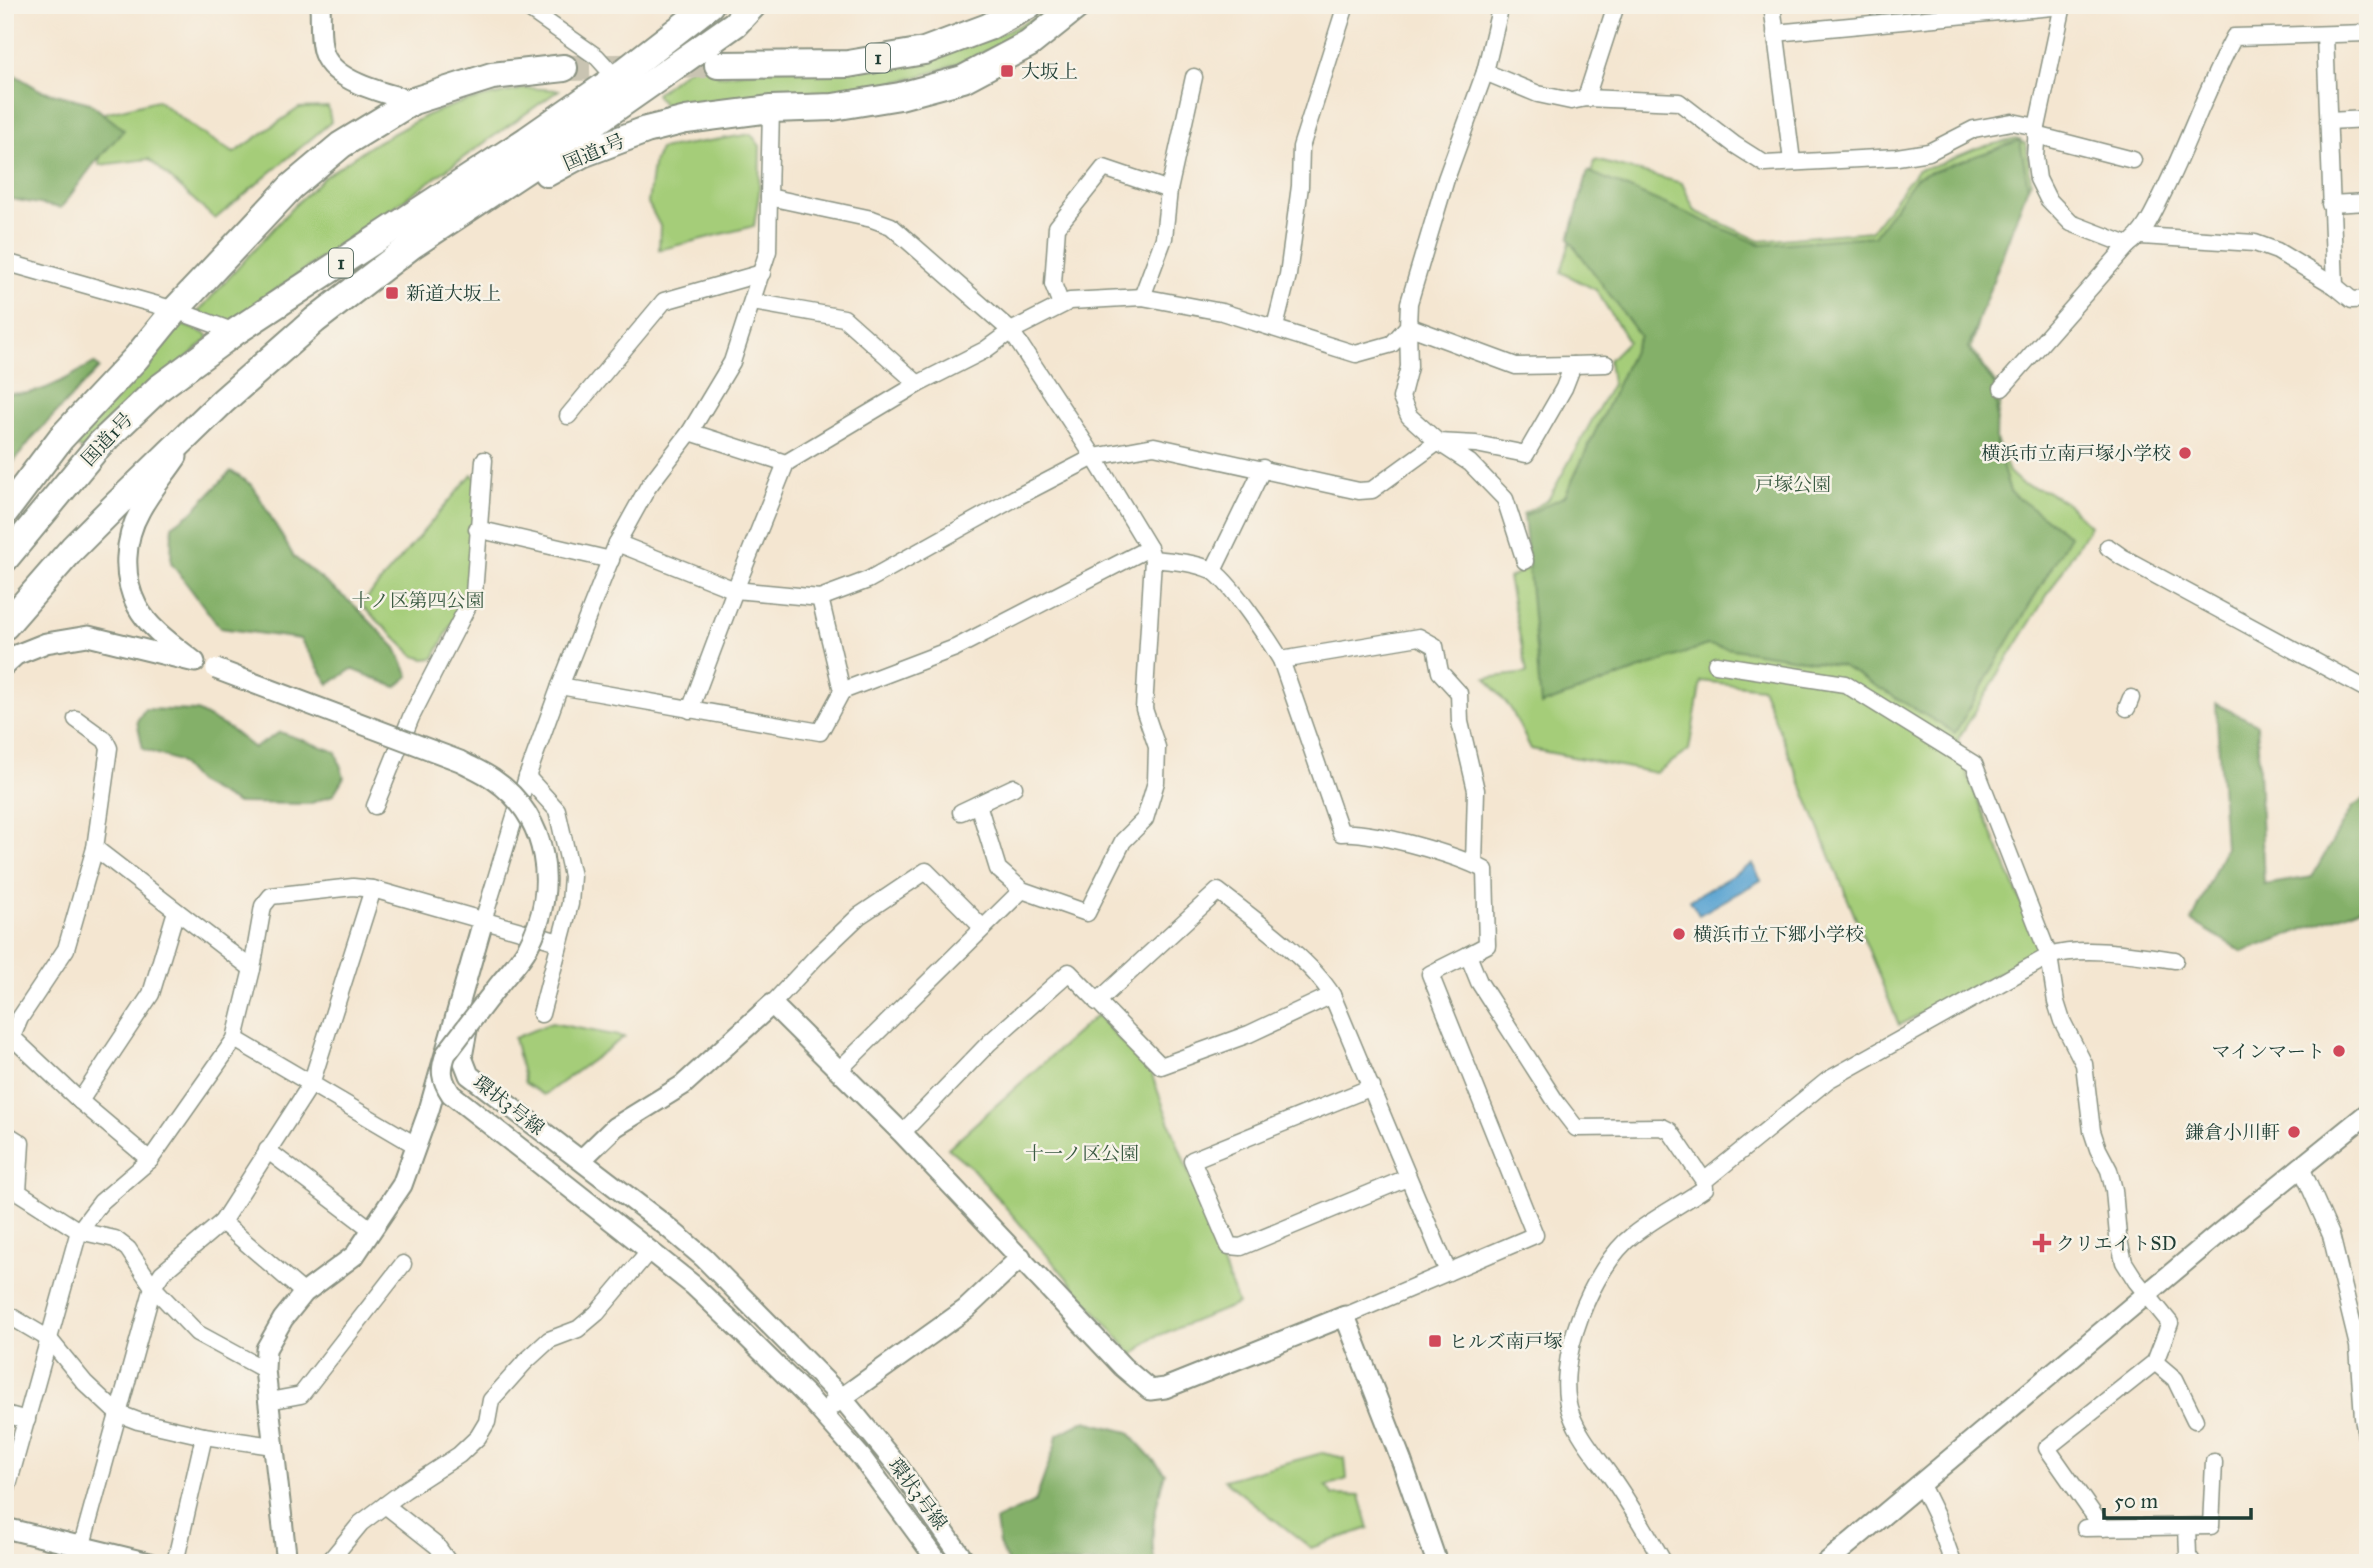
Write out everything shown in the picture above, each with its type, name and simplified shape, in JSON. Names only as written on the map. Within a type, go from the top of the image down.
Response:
[{"type":"highway","name":"国道1号","points":[[5,559],[118,426],[159,388],[235,332],[616,78],[710,5]]},
{"type":"highway","name":"国道1号","points":[[457,215],[541,160],[702,47],[735,23],[753,5]]},
{"type":"highway","name":"1","points":[[718,65],[848,64],[924,51],[988,27],[1029,5]]},
{"type":"highway","name":"国道1号","points":[[457,215],[582,154],[646,130],[686,120],[771,109],[833,107],[900,96],[963,79],[1029,44],[1078,5]]},
{"type":"highway","name":"国道1号","points":[[5,512],[61,438],[136,358],[175,310],[291,187],[341,145],[414,102],[492,76],[564,68]]},
{"type":"highway","name":"1","points":[[5,626],[73,548],[196,427],[315,320],[411,246],[457,215]]},
{"type":"street","points":[[320,5],[323,52],[331,67],[346,78],[414,102]]},
{"type":"street","points":[[523,5],[597,57],[616,78]]},
{"type":"street","points":[[1501,5],[1485,72],[1446,179],[1409,303],[1409,367],[1401,398],[1409,416],[1437,442],[1470,463],[1505,499],[1525,561]]},
{"type":"street","points":[[1586,98],[1616,5]]},
{"type":"street","points":[[1772,5],[1792,161]]},
{"type":"street","points":[[1775,33],[1978,9],[2063,5],[2036,131],[2035,157],[2038,179],[2048,199],[2071,223],[2134,240],[2255,243],[2277,251],[2335,286],[2352,300],[2368,299]]},
{"type":"street","points":[[1275,327],[1290,263],[1300,186],[1301,147],[1345,8]]},
{"type":"street","points":[[2002,388],[2134,240],[2181,156],[2234,37],[2368,33]]},
{"type":"street","points":[[2325,34],[2335,286]]},
{"type":"street","points":[[1485,72],[1538,93],[1571,101],[1586,98],[1679,102],[1735,145],[1765,163],[1896,157],[1929,152],[1974,129],[2012,122],[2133,160]]},
{"type":"street","points":[[1142,297],[1164,238],[1170,190],[1194,77]]},
{"type":"street","points":[[287,1563],[265,1370],[266,1349],[283,1319],[304,1293],[355,1255],[402,1185],[417,1146],[527,777],[560,686],[617,543],[648,487],[690,432],[732,362],[753,302],[768,251],[771,109]]},
{"type":"street","points":[[2328,121],[2368,119]]},
{"type":"street","points":[[1060,304],[1053,284],[1057,227],[1104,168],[1170,190]]},
{"type":"street","points":[[769,197],[872,219],[891,226],[1011,331],[1094,457],[1151,554],[1144,709],[1157,747],[1156,782],[1145,819],[1123,841],[1087,913],[1022,890],[998,869],[978,804]]},
{"type":"street","points":[[2330,204],[2368,202]]},
{"type":"street","points":[[5,262],[175,310],[235,332]]},
{"type":"street","points":[[568,415],[664,301],[762,273]]},
{"type":"street","points":[[690,710],[786,463],[918,384],[985,350],[1011,331],[1060,304],[1070,301],[1142,297],[1222,312],[1356,354],[1392,344],[1408,326]]},
{"type":"street","points":[[753,302],[844,318],[918,384]]},
{"type":"street","points":[[1408,326],[1516,366],[1606,364]]},
{"type":"street","points":[[617,543],[735,590],[820,598],[868,580],[1094,457],[1154,446],[1359,491],[1372,490],[1437,442],[1476,444],[1527,454],[1564,388],[1573,365]]},
{"type":"street","points":[[195,662],[165,638],[137,606],[126,562],[129,537],[139,513],[196,427]]},
{"type":"street","points":[[690,432],[786,463]]},
{"type":"street","points":[[375,806],[411,717],[474,594],[484,460]]},
{"type":"street","points":[[1213,571],[1262,468]]},
{"type":"street","points":[[477,530],[611,560]]},
{"type":"street","points":[[2108,547],[2122,558],[2368,690]]},
{"type":"street","points":[[560,686],[820,732],[842,691],[956,648],[1151,554],[1213,571],[1267,636],[1281,660],[1341,833],[1355,831],[1474,864],[1485,870],[1487,946],[1430,974],[1535,1235],[1345,1316],[1165,1388],[1150,1390],[1124,1367],[840,1069],[772,1004]]},
{"type":"street","points":[[820,598],[842,691]]},
{"type":"street","points":[[5,665],[16,655],[46,643],[88,636],[216,669],[460,761],[493,778],[515,797],[533,823],[547,873],[545,897],[528,948],[468,1026]]},
{"type":"street","points":[[1281,660],[1419,637],[1435,646],[1440,672],[1459,693],[1460,722],[1476,790],[1474,864]]},
{"type":"street","points":[[1716,664],[1845,684],[1974,764],[2049,957],[2062,1021],[2084,1064],[2092,1110],[2092,1131],[2115,1190],[2118,1236],[2124,1262],[2170,1323],[2155,1362],[2047,1448],[2103,1528]]},
{"type":"street","points":[[76,719],[105,740],[109,748],[95,848],[66,949],[20,1018],[12,1037],[80,1101],[150,1160]]},
{"type":"street","points":[[527,777],[557,810],[565,835],[572,876],[570,904],[541,1014]]},
{"type":"street","points":[[961,812],[1014,786]]},
{"type":"street","points":[[95,848],[253,969]]},
{"type":"street","points":[[581,1160],[615,1127],[683,1085],[772,1004],[859,916],[926,871],[983,928]]},
{"type":"street","points":[[5,1496],[79,1231],[101,1202],[150,1160],[235,1039],[253,969],[264,906],[271,896],[353,887],[373,889],[559,942]]},
{"type":"street","points":[[79,1555],[153,1287],[162,1273],[222,1222],[311,1084],[373,889]]},
{"type":"street","points":[[840,1069],[1022,890]]},
{"type":"street","points":[[1097,1002],[1218,891],[1269,931],[1324,982],[1332,995],[1448,1272]]},
{"type":"street","points":[[80,1101],[151,994],[176,911]]},
{"type":"street","points":[[1704,1181],[1828,1080],[2049,957],[2061,953],[2122,953],[2175,960]]},
{"type":"street","points":[[1468,955],[1479,982],[1556,1102],[1576,1128],[1662,1126],[1670,1131],[1704,1181],[1705,1188],[1632,1236],[1610,1261],[1582,1311],[1569,1357],[1567,1384],[1570,1411],[1582,1437],[1628,1503],[1664,1563]]},
{"type":"street","points":[[902,1133],[989,1043],[1069,972],[1161,1066],[1250,1034],[1332,995]]},
{"type":"street","name":"環状3号線","points":[[468,1026],[462,1057],[469,1075],[704,1258],[841,1397],[900,1469],[966,1563]]},
{"type":"street","name":"環状3号線","points":[[468,1026],[446,1054],[441,1068],[443,1082],[451,1094],[693,1285],[740,1330],[823,1413],[863,1458],[939,1563]]},
{"type":"street","points":[[235,1039],[417,1146]]},
{"type":"street","points":[[1372,1087],[1192,1160],[1229,1246],[1241,1247],[1407,1178]]},
{"type":"street","points":[[1826,1563],[2368,1113]]},
{"type":"street","points":[[5,1133],[21,1143],[18,1192],[79,1231],[115,1239],[128,1249],[153,1287],[197,1333],[265,1370]]},
{"type":"street","points":[[267,1150],[372,1230]]},
{"type":"street","points":[[2301,1167],[2331,1235],[2358,1346],[2362,1417],[2368,1448]]},
{"type":"street","points":[[222,1222],[304,1293]]},
{"type":"street","points":[[328,1563],[361,1523],[469,1446],[487,1422],[491,1400],[525,1362],[549,1340],[578,1329],[597,1312],[649,1251]]},
{"type":"street","points":[[823,1413],[841,1397],[966,1309],[1021,1257]]},
{"type":"street","points":[[269,1401],[301,1395],[403,1264]]},
{"type":"street","points":[[5,1313],[49,1339],[85,1383],[117,1413],[138,1421],[204,1436],[273,1446]]},
{"type":"street","points":[[1345,1316],[1406,1473],[1437,1563]]},
{"type":"street","points":[[2155,1362],[2175,1379],[2195,1420]]},
{"type":"street","points":[[5,1414],[27,1420]]},
{"type":"street","points":[[175,1563],[204,1436]]},
{"type":"street","points":[[2085,1528],[2211,1526],[2214,1462]]},
{"type":"street","points":[[1921,1485],[1937,1518],[1953,1563]]},
{"type":"street","points":[[384,1505],[437,1546],[449,1563]]},
{"type":"street","points":[[2187,1527],[2188,1555],[2193,1563]]},
{"type":"street","points":[[5,1528],[79,1555],[149,1563]]},
{"type":"green space","points":[[1054,5],[1064,5],[992,48],[929,74],[895,82],[825,94],[669,113],[656,94],[717,46],[718,76],[990,39]]},
{"type":"green space","points":[[5,69],[40,90],[90,103],[124,130],[93,165],[61,208],[5,198]]},
{"type":"green space","points":[[527,88],[559,90],[228,324],[196,314],[291,209],[324,177],[370,146],[427,115],[460,103]]},
{"type":"green space","points":[[157,100],[234,153],[299,108],[328,107],[331,122],[215,219],[149,159],[99,165],[105,113]]},
{"type":"green space","points":[[751,134],[760,146],[759,194],[754,226],[659,250],[660,226],[648,203],[653,165],[660,149]]},
{"type":"green space","name":"戸塚公園","points":[[2016,139],[2026,144],[2031,181],[2001,233],[1971,348],[2002,393],[1994,435],[2009,472],[2022,484],[2046,491],[2065,502],[2090,526],[1958,739],[1968,777],[2042,951],[1899,1025],[1762,688],[1701,681],[1689,750],[1656,773],[1531,749],[1511,709],[1486,678],[1527,673],[1508,578],[1541,561],[1523,514],[1548,500],[1612,384],[1609,360],[1628,341],[1596,290],[1561,272],[1595,160],[1682,183],[1695,211],[1760,241],[1871,231],[1917,170],[1977,148]]},
{"type":"green space","name":"戸塚公園","points":[[2020,140],[2028,186],[1968,348],[1997,388],[1996,445],[2010,492],[2070,536],[1955,733],[1842,666],[1707,645],[1541,705],[1524,516],[1565,496],[1640,336],[1569,239],[1588,171],[1761,245],[1874,236],[1917,177]]},
{"type":"green space","points":[[181,324],[208,335],[208,339],[82,450],[73,443]]},
{"type":"green space","points":[[94,363],[99,368],[34,436],[5,473],[5,392],[17,394],[40,390]]},
{"type":"green space","points":[[231,471],[253,486],[294,557],[355,606],[396,648],[409,676],[396,687],[352,669],[329,684],[300,639],[220,628],[171,563],[172,526],[192,512]]},
{"type":"green space","name":"十ノ区第四公園","points":[[472,474],[480,484],[466,596],[434,658],[424,659],[415,656],[361,605]]},
{"type":"green space","points":[[2216,704],[2257,724],[2264,885],[2312,877],[2352,807],[2368,798],[2368,859],[2362,861],[2366,906],[2243,952],[2192,921],[2225,848]]},
{"type":"green space","points":[[145,709],[197,711],[230,729],[254,748],[280,732],[336,752],[344,777],[333,795],[309,804],[236,803],[197,782],[178,761],[143,749],[137,721]]},
{"type":"green space","name":"十一ノ区公園","points":[[1097,1015],[1151,1073],[1238,1304],[1152,1338],[1133,1355],[971,1167],[948,1148]]},
{"type":"green space","points":[[551,1023],[624,1037],[544,1095],[525,1083],[514,1038]]},
{"type":"green space","points":[[1085,1421],[1128,1432],[1165,1473],[1153,1529],[1155,1563],[1008,1563],[999,1544],[996,1520],[1035,1502],[1057,1435]]},
{"type":"green space","points":[[1322,1453],[1345,1458],[1347,1479],[1326,1486],[1333,1495],[1360,1496],[1369,1528],[1311,1548],[1224,1480]]},
{"type":"water","points":[[1752,864],[1761,880],[1699,915],[1690,900]]},
{"type":"tunnel","points":[[564,68],[718,65]]},
{"type":"place","name":"大坂上","points":[[1007,71]]},
{"type":"place","name":"新道大坂上","points":[[392,293]]},
{"type":"place","name":"横浜市立南戸塚小学校","points":[[2185,453]]},
{"type":"place","name":"横浜市立下郷小学校","points":[[1679,934]]},
{"type":"place","name":"マインマート","points":[[2339,1051]]},
{"type":"place","name":"鎌倉小川軒","points":[[2294,1132]]},
{"type":"place","name":"クリエイトSD","points":[[2042,1243]]},
{"type":"place","name":"ヒルズ南戸塚","points":[[1435,1341]]}]
